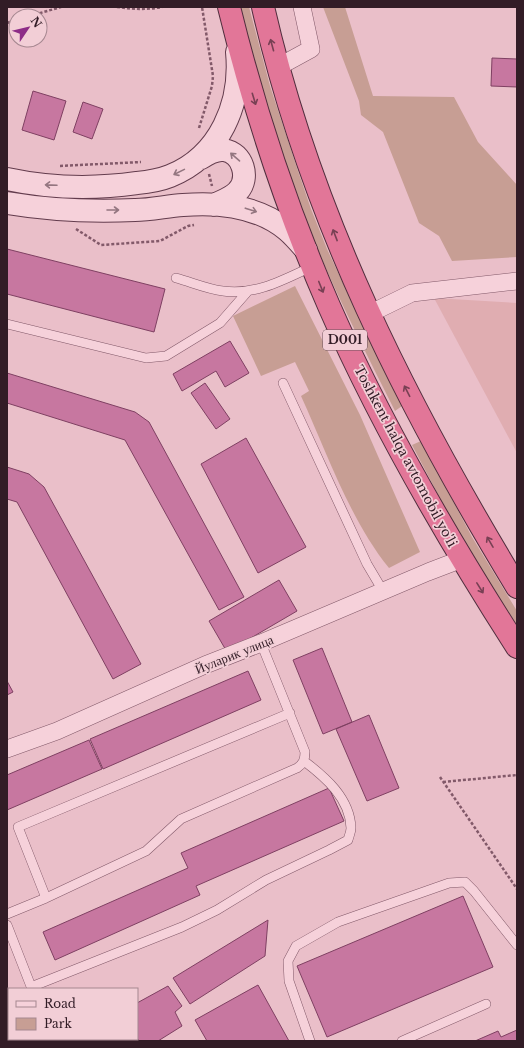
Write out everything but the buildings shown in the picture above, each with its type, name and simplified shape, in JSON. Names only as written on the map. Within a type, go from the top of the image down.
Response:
[{"type":"highway","name":"Toshkent halqa avtomobil yo'li","points":[[229,7],[249,85],[286,198],[310,260],[350,350],[391,432],[462,559],[517,647]]},
{"type":"highway","name":"D001","points":[[263,7],[278,67],[297,128],[343,257],[369,314],[420,417],[466,501],[517,587]]},
{"type":"highway","points":[[391,432],[420,417]]},
{"type":"main road","points":[[204,164],[227,121],[234,103],[238,64],[235,29]]},
{"type":"main road","points":[[7,179],[38,184],[92,186],[123,185],[168,177],[204,164],[215,151],[224,150],[238,159],[242,165],[244,179],[240,189],[232,196],[185,205],[136,210],[50,208],[7,203]]},
{"type":"main road","points":[[214,199],[225,205],[251,210],[262,214],[288,230],[310,260]]},
{"type":"street","points":[[278,67],[311,49],[302,7]]},
{"type":"street","points":[[369,314],[412,293],[517,282]]},
{"type":"street","name":"Йуларик улица","points":[[7,749],[57,731],[205,665],[462,559]]},
{"type":"lane","points":[[176,278],[223,291],[248,291],[271,285],[310,260]]},
{"type":"lane","points":[[7,324],[146,358],[166,356],[220,323],[248,291]]},
{"type":"lane","points":[[283,383],[367,564],[383,591]]},
{"type":"lane","points":[[7,914],[46,898],[146,851],[181,819],[297,768],[304,761],[305,752],[261,643]]},
{"type":"lane","points":[[46,898],[18,828],[290,713]]},
{"type":"lane","points":[[7,925],[32,988],[182,927],[217,910],[266,880],[348,840],[351,829],[347,810],[338,794],[323,776],[304,761]]},
{"type":"lane","points":[[310,1041],[289,981],[288,961],[296,946],[338,922],[449,883],[465,882],[474,891],[517,945]]},
{"type":"lane","points":[[402,1041],[486,1004]]},
{"type":"path","points":[[48,11],[60,7]]},
{"type":"path","points":[[117,7],[135,9],[154,9],[162,7]]},
{"type":"path","points":[[198,133],[212,86],[213,76],[202,7]]},
{"type":"path","points":[[58,166],[146,162]]},
{"type":"path","points":[[204,164],[214,199]]},
{"type":"path","points":[[75,228],[101,245],[108,245],[160,241],[188,226],[201,224]]},
{"type":"path","points":[[443,782],[517,775]]},
{"type":"path","points":[[440,777],[517,889]]},
{"type":"shaded area","points":[[434,298],[517,303],[517,453]]},
{"type":"green space","points":[[239,7],[249,7],[270,86],[311,209],[327,249],[402,406],[395,411],[356,333],[307,225],[275,132]]},
{"type":"green space","points":[[323,7],[345,7],[373,96],[454,97],[478,142],[517,185],[517,257],[452,261],[439,236],[419,223],[383,132],[361,115],[359,101]]},
{"type":"green space","points":[[295,286],[360,415],[420,552],[389,568],[362,529],[340,485],[301,396],[309,391],[295,362],[261,376],[233,316]]},
{"type":"green space","points":[[421,441],[472,537],[517,611],[517,630],[463,542],[412,445]]}]
